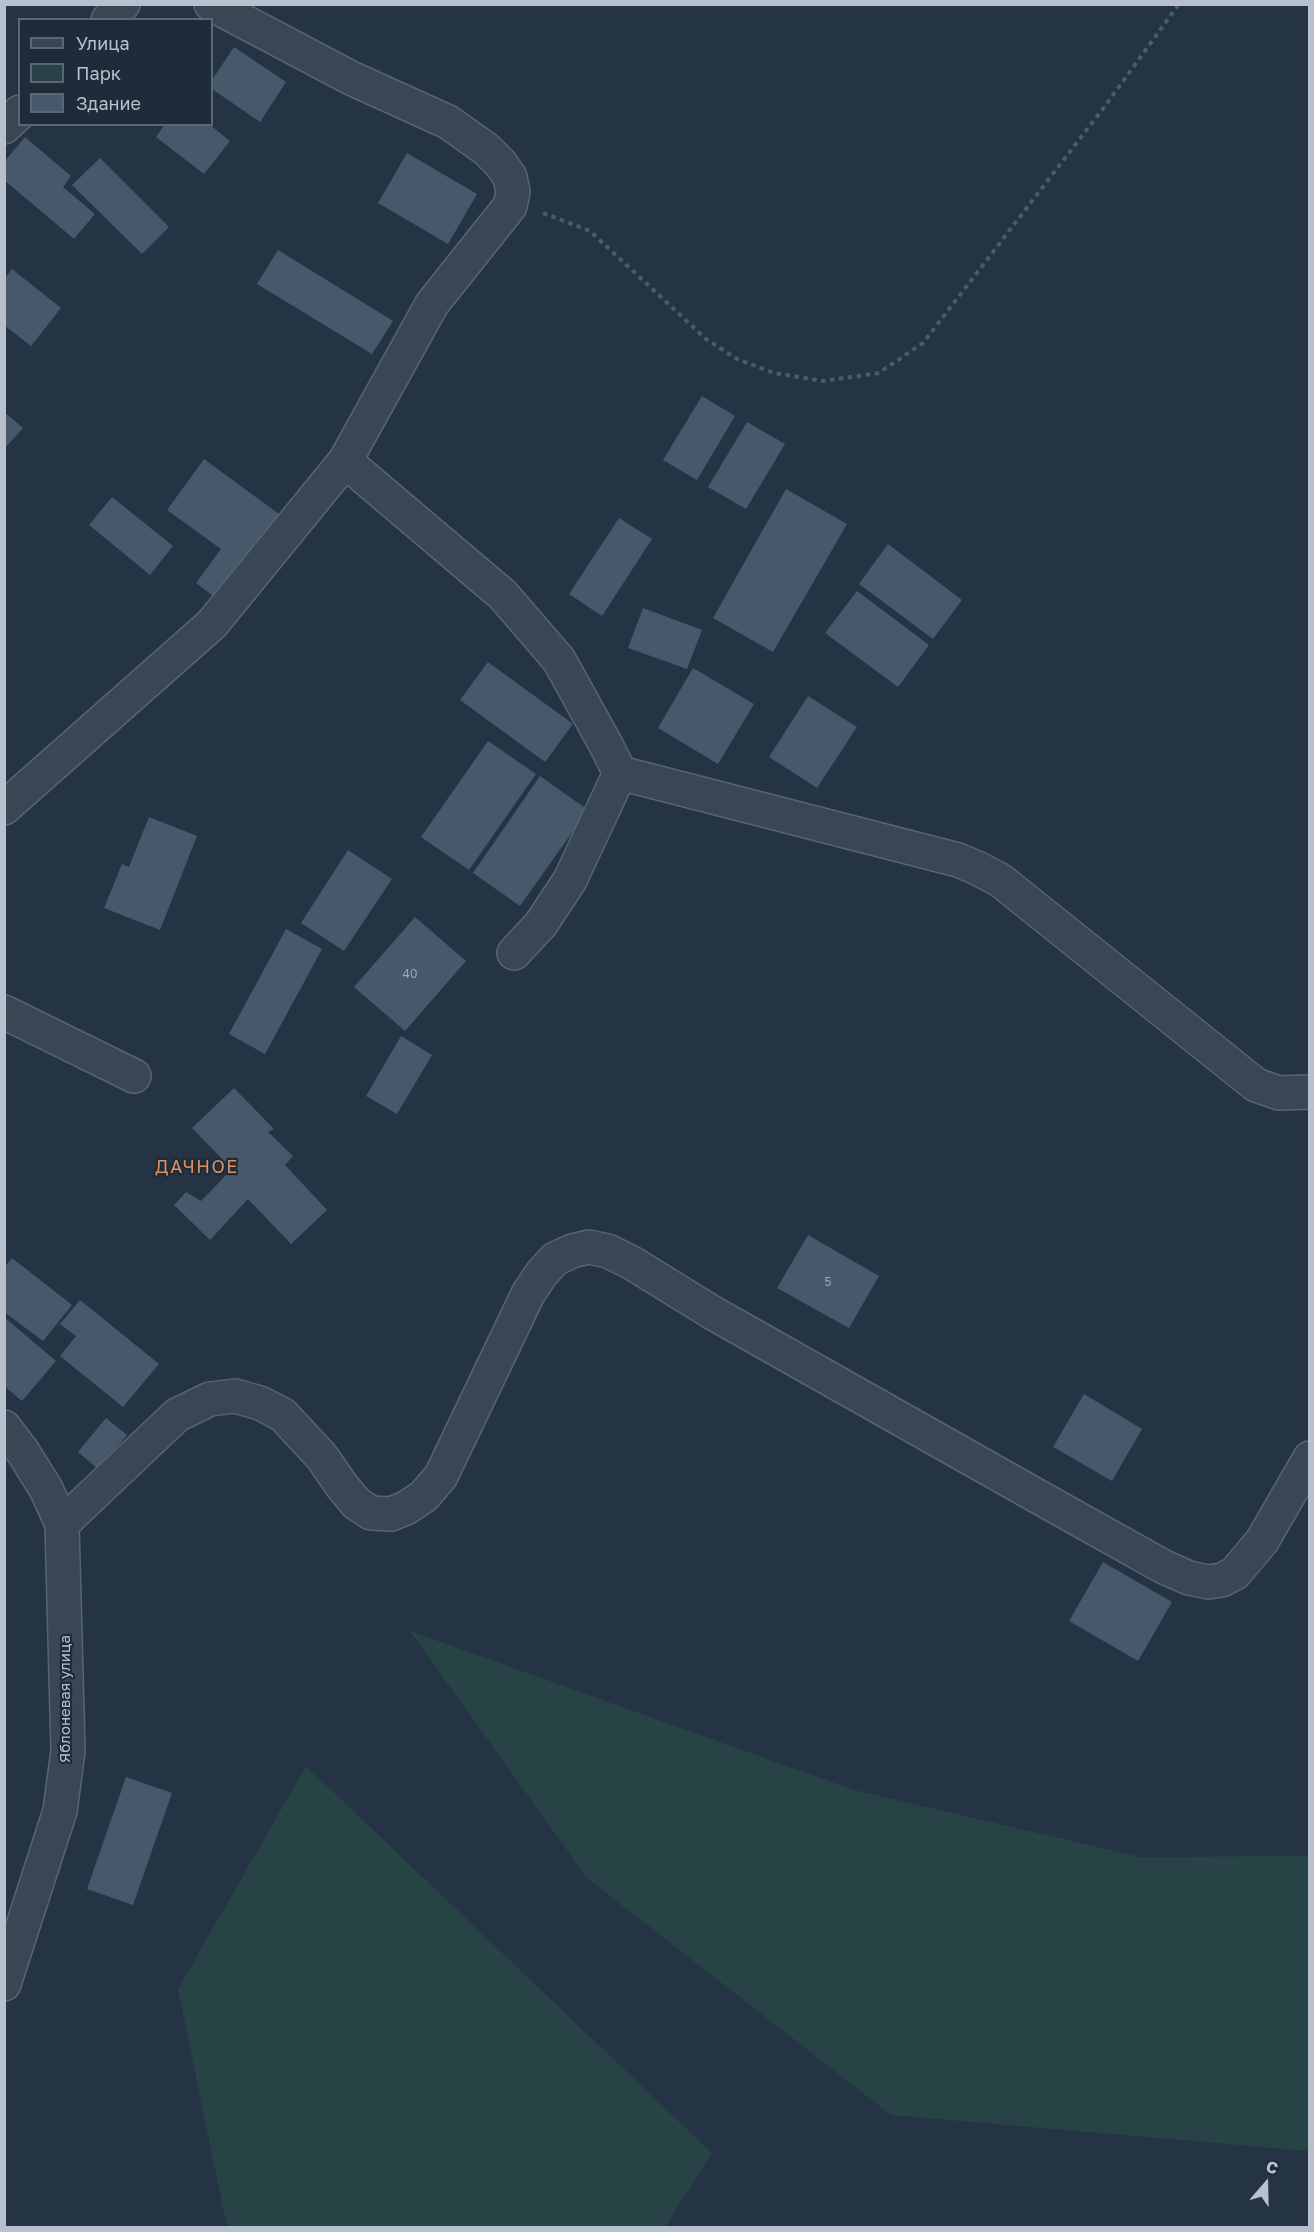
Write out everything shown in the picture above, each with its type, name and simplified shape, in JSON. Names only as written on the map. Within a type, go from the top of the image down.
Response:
[{"type":"street","points":[[110,18],[123,4]]},
{"type":"street","points":[[4,808],[212,624],[345,461],[432,304],[510,206],[513,192],[510,177],[501,164],[486,149],[448,122],[351,78],[211,4]]},
{"type":"street","points":[[4,127],[18,114]]},
{"type":"street","points":[[345,461],[503,595],[559,660],[620,773],[958,860],[977,868],[1000,880],[1256,1085],[1279,1093],[1310,1092]]},
{"type":"street","points":[[514,953],[541,924],[570,880],[620,773]]},
{"type":"street","points":[[4,1012],[134,1076]]},
{"type":"street","points":[[62,1524],[177,1415],[210,1400],[235,1396],[260,1402],[283,1415],[316,1450],[356,1503],[372,1513],[391,1514],[406,1508],[424,1496],[441,1476],[528,1294],[542,1273],[555,1259],[572,1251],[589,1247],[608,1251],[632,1263],[714,1313],[1042,1499],[1164,1567],[1189,1578],[1208,1582],[1222,1580],[1235,1573],[1262,1541],[1310,1458]]},
{"type":"street","name":"Яблоневая улица","points":[[4,1427],[46,1489],[62,1524],[68,1750],[60,1810],[5,1982]]},
{"type":"street","points":[[46,1489],[72,1494],[100,1487]]},
{"type":"path","points":[[510,206],[534,210],[590,231],[706,339],[737,359],[774,373],[823,381],[879,373],[923,343],[1106,106],[1179,4]]},
{"type":"green space","points":[[410,1631],[854,1790],[1140,1857],[1309,1856],[1309,2151],[891,2115],[587,1878]]},
{"type":"green space","points":[[306,1766],[712,2153],[665,2227],[227,2227],[178,1989]]},
{"type":"building","points":[[234,47],[286,82],[260,122],[213,90],[213,78]]},
{"type":"building","points":[[164,126],[211,126],[230,141],[204,174],[156,137]]},
{"type":"building","points":[[25,137],[71,176],[63,187],[95,214],[74,239],[4,180],[4,162]]},
{"type":"building","points":[[407,153],[477,194],[448,244],[378,203]]},
{"type":"building","points":[[100,158],[169,227],[142,254],[72,185]]},
{"type":"building","points":[[278,250],[393,321],[372,354],[257,284]]},
{"type":"building","points":[[12,269],[61,308],[31,346],[4,325],[4,279]]},
{"type":"building","points":[[702,396],[735,416],[697,480],[663,460]]},
{"type":"building","points":[[4,412],[23,428],[4,449]]},
{"type":"building","points":[[747,422],[785,444],[746,509],[708,487]]},
{"type":"building","points":[[204,459],[283,517],[221,602],[196,583],[221,549],[167,510]]},
{"type":"building","points":[[786,489],[847,524],[773,652],[713,618]]},
{"type":"building","points":[[112,497],[173,546],[150,575],[89,525]]},
{"type":"building","points":[[619,518],[652,539],[602,616],[569,594]]},
{"type":"building","points":[[888,544],[962,600],[933,639],[859,584]]},
{"type":"building","points":[[857,591],[929,645],[898,687],[825,633]]},
{"type":"building","points":[[643,608],[702,630],[687,669],[628,648]]},
{"type":"building","points":[[488,662],[573,724],[545,762],[460,700]]},
{"type":"building","points":[[693,668],[754,704],[718,764],[658,728]]},
{"type":"building","points":[[808,696],[857,727],[817,788],[769,757]]},
{"type":"building","points":[[488,741],[536,774],[469,870],[421,837]]},
{"type":"building","points":[[540,776],[588,810],[520,906],[473,873]]},
{"type":"building","points":[[149,817],[197,836],[160,930],[104,908],[122,864],[129,867]]},
{"type":"building","points":[[348,850],[392,879],[344,951],[301,923]]},
{"type":"building","points":[[415,917],[466,961],[405,1031],[354,987]]},
{"type":"building","points":[[286,929],[322,949],[265,1054],[229,1034]]},
{"type":"building","points":[[401,1036],[432,1055],[397,1114],[366,1096]]},
{"type":"building","points":[[234,1088],[274,1129],[268,1132],[293,1156],[285,1165],[327,1210],[291,1244],[248,1199],[210,1240],[174,1205],[186,1192],[201,1201],[232,1169],[192,1128]]},
{"type":"building","points":[[808,1235],[879,1276],[849,1328],[777,1288]]},
{"type":"building","points":[[12,1258],[72,1305],[43,1341],[4,1312],[4,1268]]},
{"type":"building","points":[[80,1300],[159,1364],[123,1407],[60,1356],[76,1336],[60,1324]]},
{"type":"building","points":[[4,1317],[56,1361],[22,1401],[4,1386]]},
{"type":"building","points":[[1084,1394],[1142,1429],[1112,1481],[1053,1447]]},
{"type":"building","points":[[106,1418],[127,1435],[98,1469],[78,1452]]},
{"type":"building","points":[[1103,1562],[1172,1602],[1138,1661],[1069,1621]]},
{"type":"building","points":[[126,1777],[172,1793],[133,1905],[87,1889]]},
{"type":"district","name":"ДАЧНОЕ","points":[[197,1167]]}]
